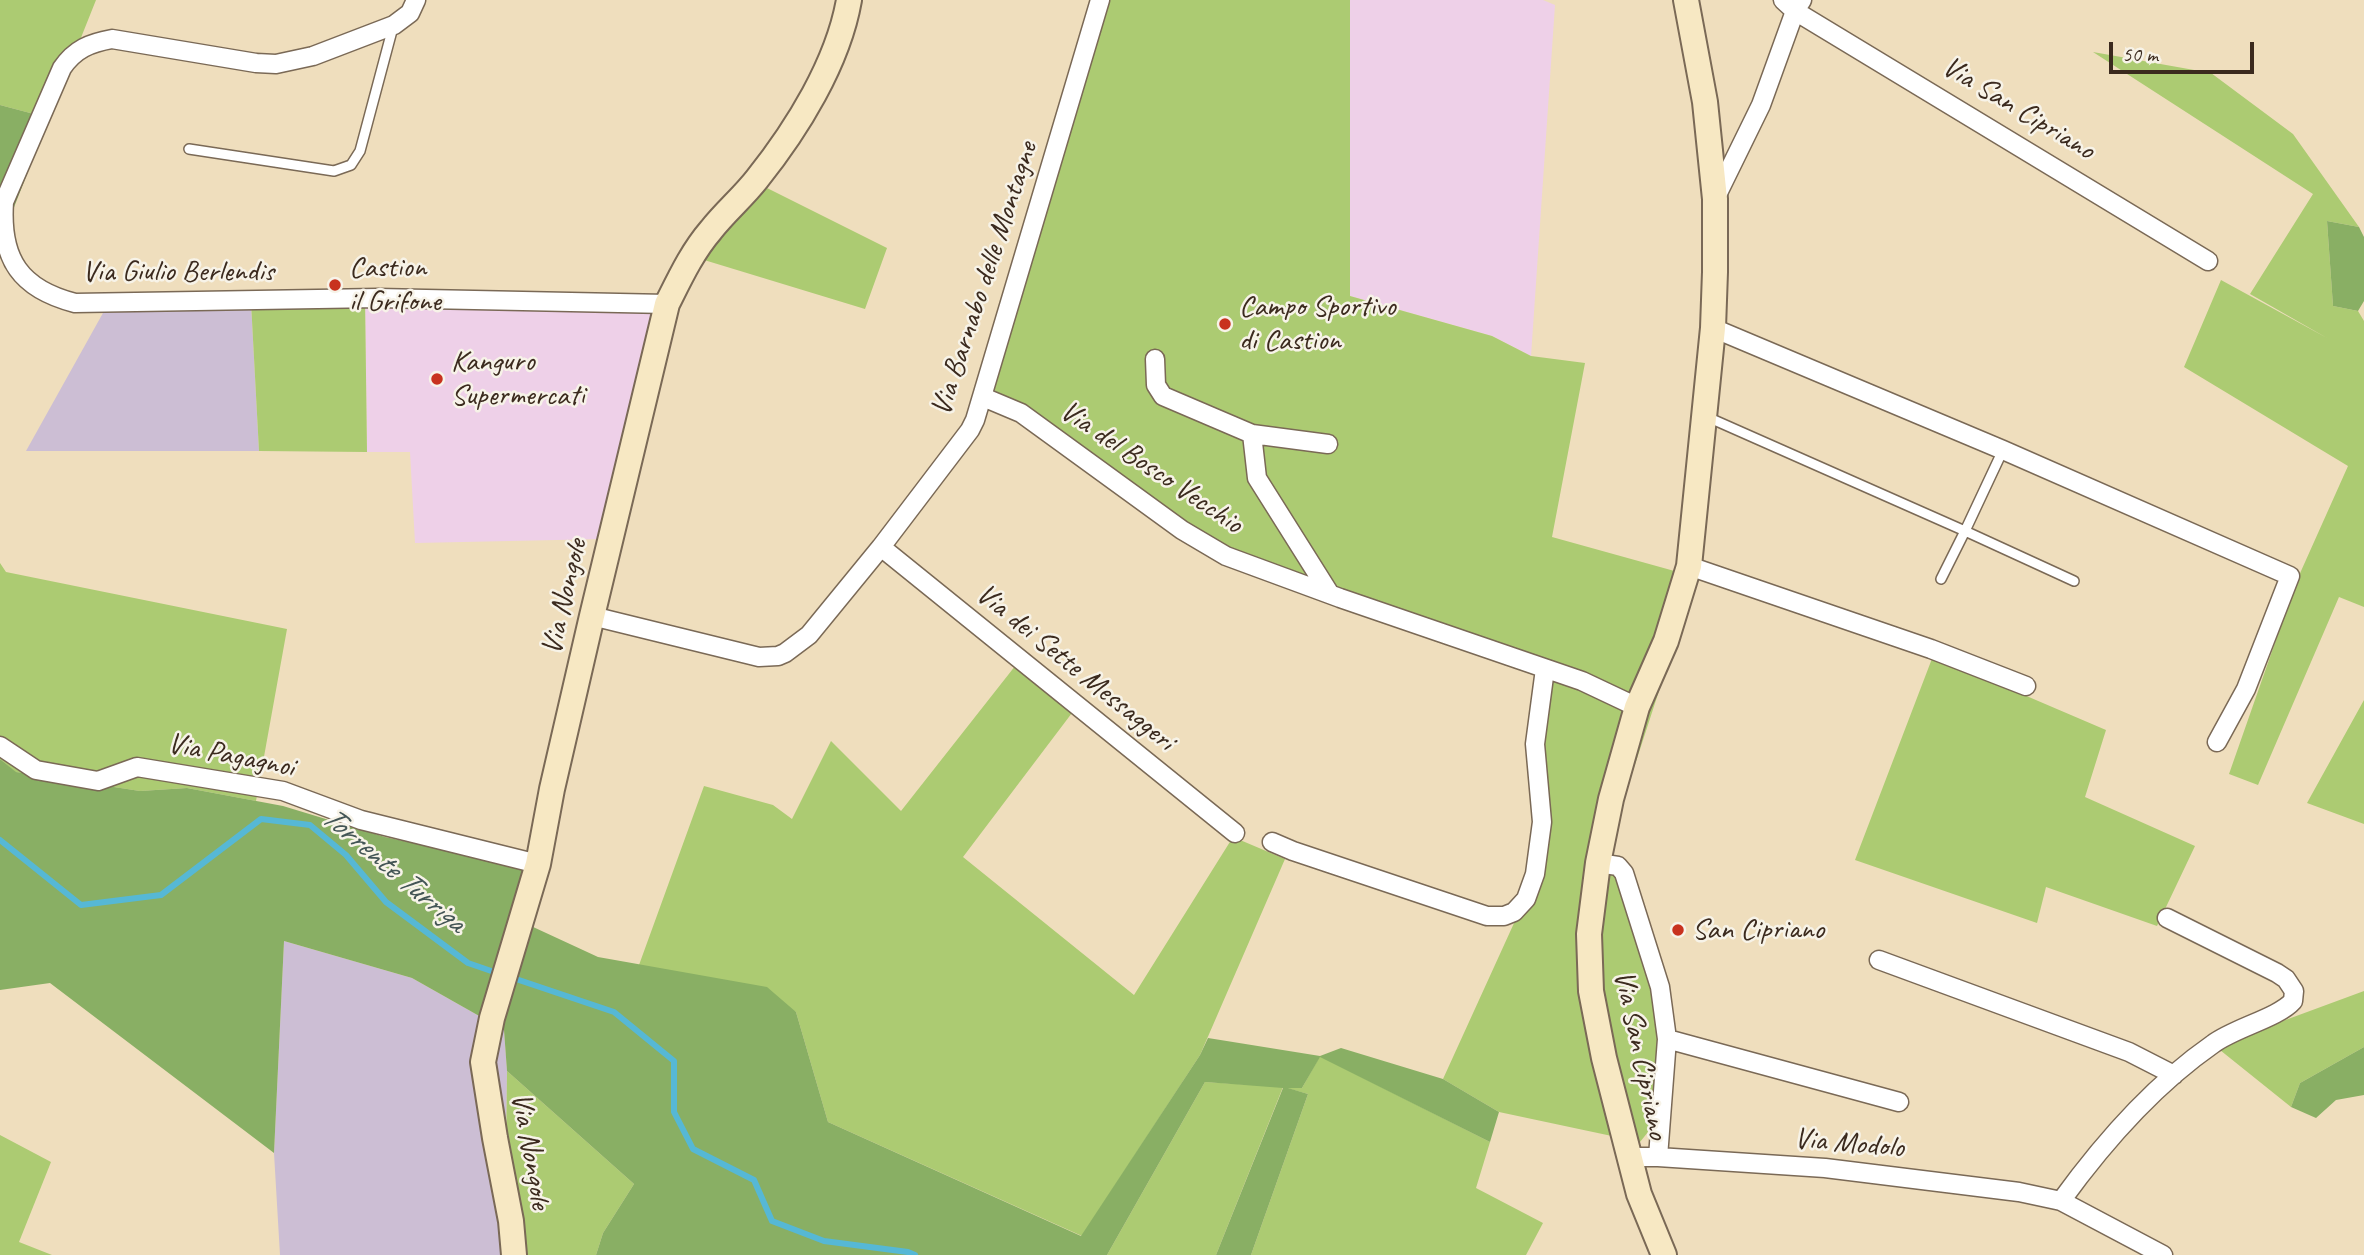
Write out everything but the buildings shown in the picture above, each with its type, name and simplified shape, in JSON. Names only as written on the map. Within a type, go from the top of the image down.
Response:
[{"type":"street","name":"Via Giulio Berlendis","points":[[416,0],[410,13],[394,25],[330,50],[276,64],[112,39],[96,42],[71,54],[62,68],[4,202],[1,239],[16,271],[28,283],[75,303],[378,298],[667,304]]},
{"type":"street","name":"Via Nongole","points":[[514,1255],[511,1221],[483,1062],[492,1018],[538,864],[592,616],[667,304],[704,239],[760,175],[803,111],[835,51],[849,0]]},
{"type":"street","name":"Via Barnabo delle Montagne","points":[[592,616],[759,657],[778,656],[793,649],[809,635],[881,547],[970,430],[983,397],[1100,0]]},
{"type":"street","name":"Via San Cipriano","points":[[1664,1255],[1639,1194],[1604,1058],[1591,991],[1589,934],[1604,827],[1637,707],[1666,641],[1689,566],[1713,328],[1715,199],[1704,102],[1686,0]]},
{"type":"street","name":"Via San Cipriano","points":[[1715,199],[1761,105],[1793,4],[2208,261]]},
{"type":"street","points":[[1713,328],[2003,450],[2290,576],[2246,689],[2217,742]]},
{"type":"street","points":[[1155,359],[1156,385],[1163,396],[1252,434],[1328,444]]},
{"type":"street","name":"Via del Bosco Vecchio","points":[[983,397],[1021,413],[1182,530],[1226,556],[1581,681],[1637,707]]},
{"type":"street","name":"Via del Bosco Vecchio","points":[[1252,434],[1257,478],[1329,594]]},
{"type":"street","name":"Via dei Sette Messaggeri","points":[[881,547],[1235,833]]},
{"type":"street","points":[[1689,566],[1931,649],[2026,686]]},
{"type":"street","points":[[1272,842],[1488,916],[1504,916],[1514,912],[1526,899],[1537,864],[1542,822],[1535,744],[1545,669]]},
{"type":"street","name":"Via Pagagnoi","points":[[0,746],[36,770],[98,781],[136,767],[283,791],[361,820],[538,864]]},
{"type":"street","name":"Via San Cipriano","points":[[1598,863],[1618,866],[1624,873],[1660,987],[1667,1039],[1658,1157]]},
{"type":"street","points":[[2061,1201],[2088,1163],[2174,1075],[2222,1037],[2282,1010],[2293,1001],[2291,984],[2277,973],[2167,918]]},
{"type":"street","points":[[1880,960],[2129,1052],[2174,1075]]},
{"type":"street","name":"Via San Cipriano","points":[[1667,1039],[1899,1102]]},
{"type":"street","name":"Via Modolo","points":[[1629,1157],[1825,1168],[2019,1192],[2061,1201],[2162,1255]]},
{"type":"lane","name":"Via Giulio Berlendis","points":[[189,149],[334,171],[351,165],[360,151],[394,25]]},
{"type":"lane","points":[[1703,415],[2074,581]]},
{"type":"lane","points":[[1941,579],[2003,450]]},
{"type":"shaded area","points":[[1350,0],[1543,0],[1555,5],[1531,356],[1492,336],[1350,296]]},
{"type":"shaded area","points":[[665,295],[604,539],[415,543],[410,452],[367,452],[365,297]]},
{"type":"shaded area","points":[[251,302],[259,451],[26,451],[108,304]]},
{"type":"shaded area","points":[[284,941],[412,978],[504,1030],[507,1071],[505,1255],[280,1255],[274,1153]]},
{"type":"green space","points":[[0,0],[96,0],[49,118],[0,105]]},
{"type":"green space","name":"Campo Sportivo di Castion","points":[[1097,0],[1350,0],[1350,296],[1492,336],[1531,356],[1585,363],[1552,537],[1696,577],[1618,817],[1610,874],[1617,875],[1655,999],[1658,1061],[1652,1127],[1640,1142],[1499,1112],[1443,1079],[1520,910],[1537,864],[1535,767],[1546,671],[1225,558],[1021,413],[992,388]]},
{"type":"green space","points":[[2093,52],[2211,73],[2293,134],[2359,227],[2327,221],[2333,306],[2358,311],[2364,321],[2364,607],[2339,597],[2258,785],[2229,774],[2297,580],[2348,466],[2184,367],[2221,280],[2327,338],[2250,294],[2313,194]]},
{"type":"green space","points":[[0,105],[49,118],[0,243]]},
{"type":"green space","points":[[759,184],[887,248],[865,309],[691,256]]},
{"type":"green space","points":[[2327,221],[2359,227],[2364,237],[2364,301],[2358,311],[2333,306]]},
{"type":"green space","points":[[365,297],[367,452],[259,451],[251,302]]},
{"type":"green space","points":[[0,563],[6,572],[287,629],[256,801],[187,788],[140,791],[15,772],[0,759]]},
{"type":"green space","points":[[1023,656],[1078,705],[963,857],[1134,995],[1233,837],[1285,859],[1200,1055],[1082,1236],[828,1122],[796,1012],[639,965],[704,786],[773,805],[792,819],[831,741],[901,811]]},
{"type":"green space","points":[[1933,656],[2106,730],[2085,797],[2195,846],[2157,926],[2046,887],[2037,923],[1855,860]]},
{"type":"green space","points":[[2364,700],[2364,824],[2307,803]]},
{"type":"green space","points":[[0,759],[16,772],[140,791],[187,788],[283,806],[385,837],[532,869],[518,920],[598,957],[767,987],[796,1012],[828,1122],[1081,1236],[1200,1055],[1208,1038],[1320,1056],[1341,1048],[1443,1079],[1499,1112],[1490,1142],[1320,1057],[1302,1088],[1288,1088],[1308,1094],[1251,1255],[1216,1255],[1283,1088],[1205,1082],[1107,1255],[596,1255],[603,1233],[634,1184],[507,1071],[504,1030],[412,978],[284,941],[274,1153],[50,983],[0,990]]},
{"type":"green space","points":[[2364,991],[2364,1047],[2300,1083],[2291,1107],[2215,1046]]},
{"type":"green space","points":[[2364,1047],[2364,1095],[2336,1100],[2316,1118],[2291,1107],[2300,1083]]},
{"type":"green space","points":[[1320,1056],[1490,1142],[1476,1188],[1543,1223],[1526,1255],[1251,1255],[1308,1094],[1283,1087],[1216,1255],[1107,1255],[1205,1082],[1302,1088]]},
{"type":"green space","points":[[507,1071],[634,1184],[603,1233],[596,1255],[505,1255]]},
{"type":"green space","points":[[0,1135],[51,1162],[19,1242],[52,1255],[0,1255]]},
{"type":"waterway","name":"Torrente Turriga","points":[[0,840],[81,905],[161,895],[261,819],[310,825],[346,855],[386,902],[468,963],[500,974]]},
{"type":"waterway","name":"Torrente Turriga","points":[[510,977],[614,1012],[674,1061],[674,1112],[693,1149],[754,1180],[772,1221],[824,1241],[915,1255]]},
{"type":"place","name":"Castion il Grifone","points":[[335,285]]},
{"type":"place","name":"Campo Sportivo di Castion","points":[[1225,324]]},
{"type":"place","name":"Kanguro Supermercati","points":[[437,379]]},
{"type":"place","name":"San Cipriano","points":[[1678,930]]}]
